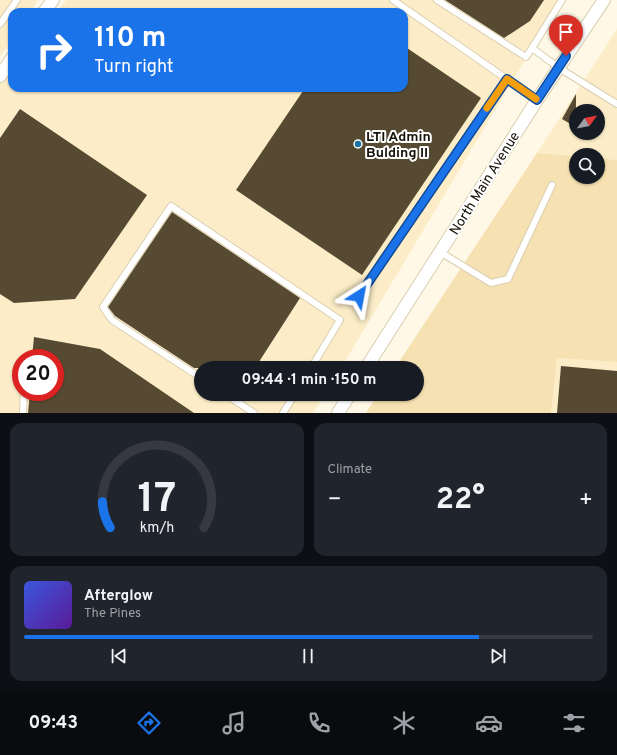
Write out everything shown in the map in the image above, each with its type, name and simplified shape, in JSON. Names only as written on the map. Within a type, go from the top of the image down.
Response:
[{"type":"street","name":"North Main Avenue","points":[[370,361],[537,100],[604,0]]},
{"type":"street","points":[[0,76],[8,64]]},
{"type":"street","points":[[338,413],[346,401]]},
{"type":"lane","points":[[393,0],[405,8]]},
{"type":"lane","points":[[437,0],[526,57],[562,0]]},
{"type":"lane","points":[[408,10],[537,100]]},
{"type":"lane","points":[[0,24],[8,13]]},
{"type":"lane","points":[[532,48],[559,68],[617,104]]},
{"type":"lane","points":[[359,296],[507,79]]},
{"type":"lane","points":[[440,252],[491,283],[508,279],[552,185]]},
{"type":"lane","points":[[194,373],[112,320],[103,307],[171,206],[340,320],[315,361]]},
{"type":"lane","points":[[23,413],[24,401]]},
{"type":"lane","points":[[236,401],[254,413]]},
{"type":"lane","points":[[283,413],[291,401]]},
{"type":"shaded area","points":[[0,0],[38,0],[33,8],[8,8],[8,45],[0,57]]},
{"type":"shaded area","points":[[66,0],[565,0],[519,70],[345,361],[194,361],[194,401],[321,401],[313,413],[0,413],[0,75],[6,65],[8,66],[8,92],[408,92],[408,8],[60,8]]},
{"type":"shaded area","points":[[617,29],[617,160],[605,159],[605,148],[569,148],[569,155],[537,153]]},
{"type":"shaded area","points":[[537,153],[569,155],[569,184],[605,184],[605,159],[617,160],[617,362],[557,358],[551,413],[366,413],[374,401],[424,401],[424,361],[400,361]]},
{"type":"shaded area","points":[[557,358],[617,362],[617,413],[551,413]]},
{"type":"building","points":[[445,0],[544,0],[530,21],[504,38]]},
{"type":"building","name":"LTI Admin Bulding II","points":[[408,49],[481,98],[362,275],[236,190],[302,92],[408,92]]},
{"type":"building","points":[[576,94],[576,104],[570,104]]},
{"type":"building","points":[[569,106],[569,123],[562,119]]},
{"type":"building","points":[[20,109],[147,195],[75,299],[14,303],[0,294],[0,138]]},
{"type":"building","points":[[172,212],[300,298],[260,361],[194,361],[194,368],[115,316],[108,307]]},
{"type":"building","points":[[34,337],[100,349],[194,413],[28,413],[29,401],[64,401],[64,349],[33,349]]},
{"type":"building","points":[[561,366],[617,371],[617,413],[557,413]]},
{"type":"slow traffic","points":[[487,108],[507,79],[536,99]]},
{"type":"place","name":"LTI Admin Bulding II","points":[[358,144]]},
{"type":"route","points":[[359,296],[507,79],[537,100],[566,56]]}]
